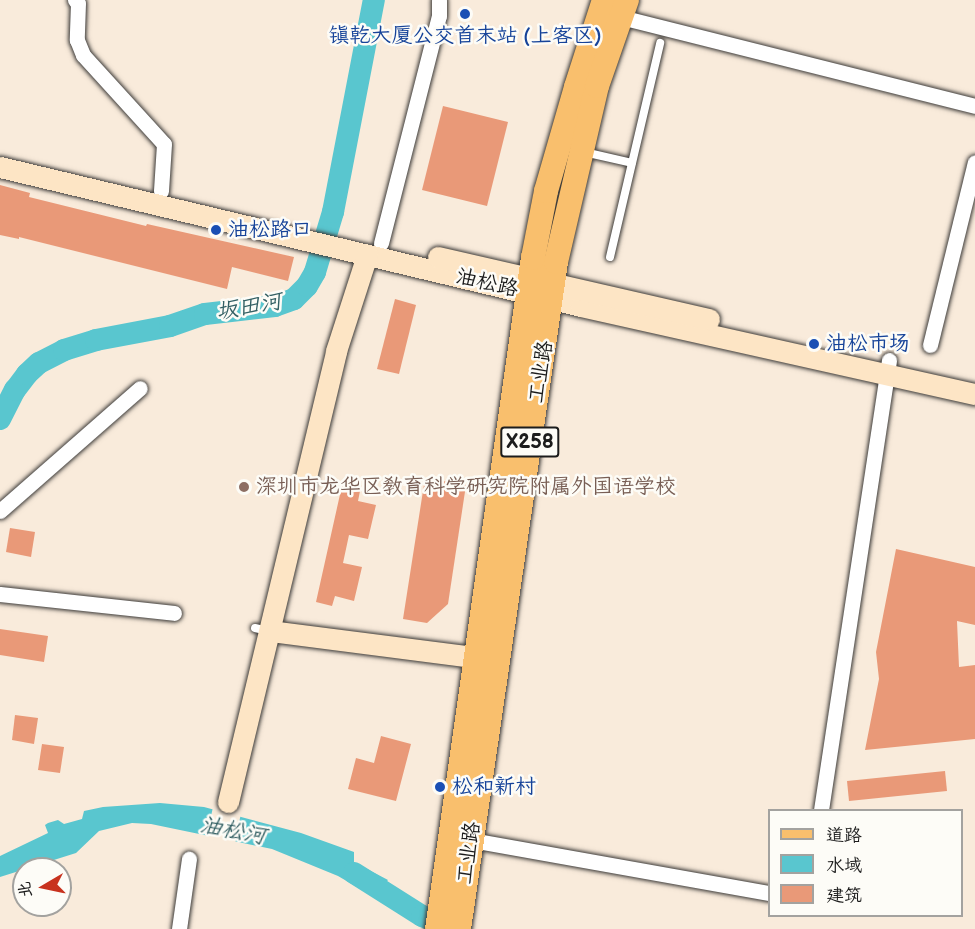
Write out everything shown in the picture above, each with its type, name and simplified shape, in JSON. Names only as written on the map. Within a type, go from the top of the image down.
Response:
[{"type":"main road","name":"工业路","points":[[459,929],[453,889],[474,657],[529,286],[546,191],[604,0]]},
{"type":"main road","name":"工业路","points":[[437,929],[471,840],[553,292],[580,152],[597,86],[624,9]]},
{"type":"street","points":[[75,0],[78,3],[77,40],[83,55],[164,144],[161,191]]},
{"type":"street","points":[[228,802],[262,629],[336,351],[439,15],[439,0]]},
{"type":"street","points":[[624,9],[975,106]]},
{"type":"street","name":"油松路","points":[[0,153],[161,191],[299,231]]},
{"type":"street","points":[[930,345],[975,162]]},
{"type":"street","name":"油松路","points":[[0,167],[299,231],[553,292],[888,367],[975,394]]},
{"type":"street","points":[[821,809],[888,367]]},
{"type":"street","name":"油松路","points":[[888,367],[975,379]]},
{"type":"street","points":[[0,511],[140,388]]},
{"type":"street","points":[[0,594],[174,613]]},
{"type":"street","points":[[262,629],[474,657]]},
{"type":"street","points":[[471,840],[768,893]]},
{"type":"street","points":[[179,929],[189,859]]},
{"type":"lane","points":[[610,257],[660,43]]},
{"type":"lane","points":[[580,152],[632,163]]},
{"type":"water","points":[[160,803],[204,807],[301,833],[354,852],[354,862],[388,880],[374,897],[338,876],[272,849],[151,824],[132,823],[99,831],[76,853],[63,857],[12,857],[12,873],[0,877],[0,856],[48,833],[45,825],[58,820],[64,824],[82,819],[84,811],[103,807]]},
{"type":"pier","points":[[213,807],[241,813],[235,844],[206,839]]},
{"type":"building","points":[[443,106],[508,122],[487,206],[422,190]]},
{"type":"building","points":[[0,185],[30,193],[29,197],[146,226],[147,224],[294,257],[288,281],[232,267],[227,289],[19,237],[19,239],[0,235]]},
{"type":"building","points":[[395,299],[416,305],[399,374],[377,369]]},
{"type":"building","points":[[425,478],[466,485],[448,604],[427,623],[403,619]]},
{"type":"building","points":[[343,481],[361,486],[358,501],[376,505],[368,539],[349,535],[343,563],[362,567],[354,601],[335,596],[332,606],[316,602]]},
{"type":"building","points":[[10,528],[35,532],[31,557],[6,552]]},
{"type":"building","points":[[896,549],[975,567],[975,625],[957,621],[959,667],[975,665],[975,739],[865,750],[879,679],[876,652]]},
{"type":"building","points":[[0,629],[48,636],[44,662],[0,655]]},
{"type":"building","points":[[15,715],[38,718],[34,744],[12,740]]},
{"type":"building","points":[[381,736],[411,744],[396,801],[348,789],[356,758],[374,763]]},
{"type":"building","points":[[42,744],[64,747],[60,773],[38,770]]},
{"type":"building","points":[[945,771],[947,791],[849,801],[847,781]]},
{"type":"waterway","name":"坂田河","points":[[0,419],[15,390],[27,374],[39,363],[64,350],[96,340],[170,326],[205,314],[275,306],[294,299],[307,286],[315,272],[333,212],[374,0]]},
{"type":"waterway","name":"油松河","points":[[354,873],[422,916],[453,928]]},
{"type":"place","name":"镇乾大厦公交首末站 (上客区)","points":[[465,14]]},
{"type":"place","name":"油松路口","points":[[216,230]]},
{"type":"place","name":"油松市场","points":[[814,344]]},
{"type":"place","name":"深圳市龙华区教育科学研究院附属外国语学校","points":[[244,487]]},
{"type":"place","name":"松和新村","points":[[440,787]]}]
